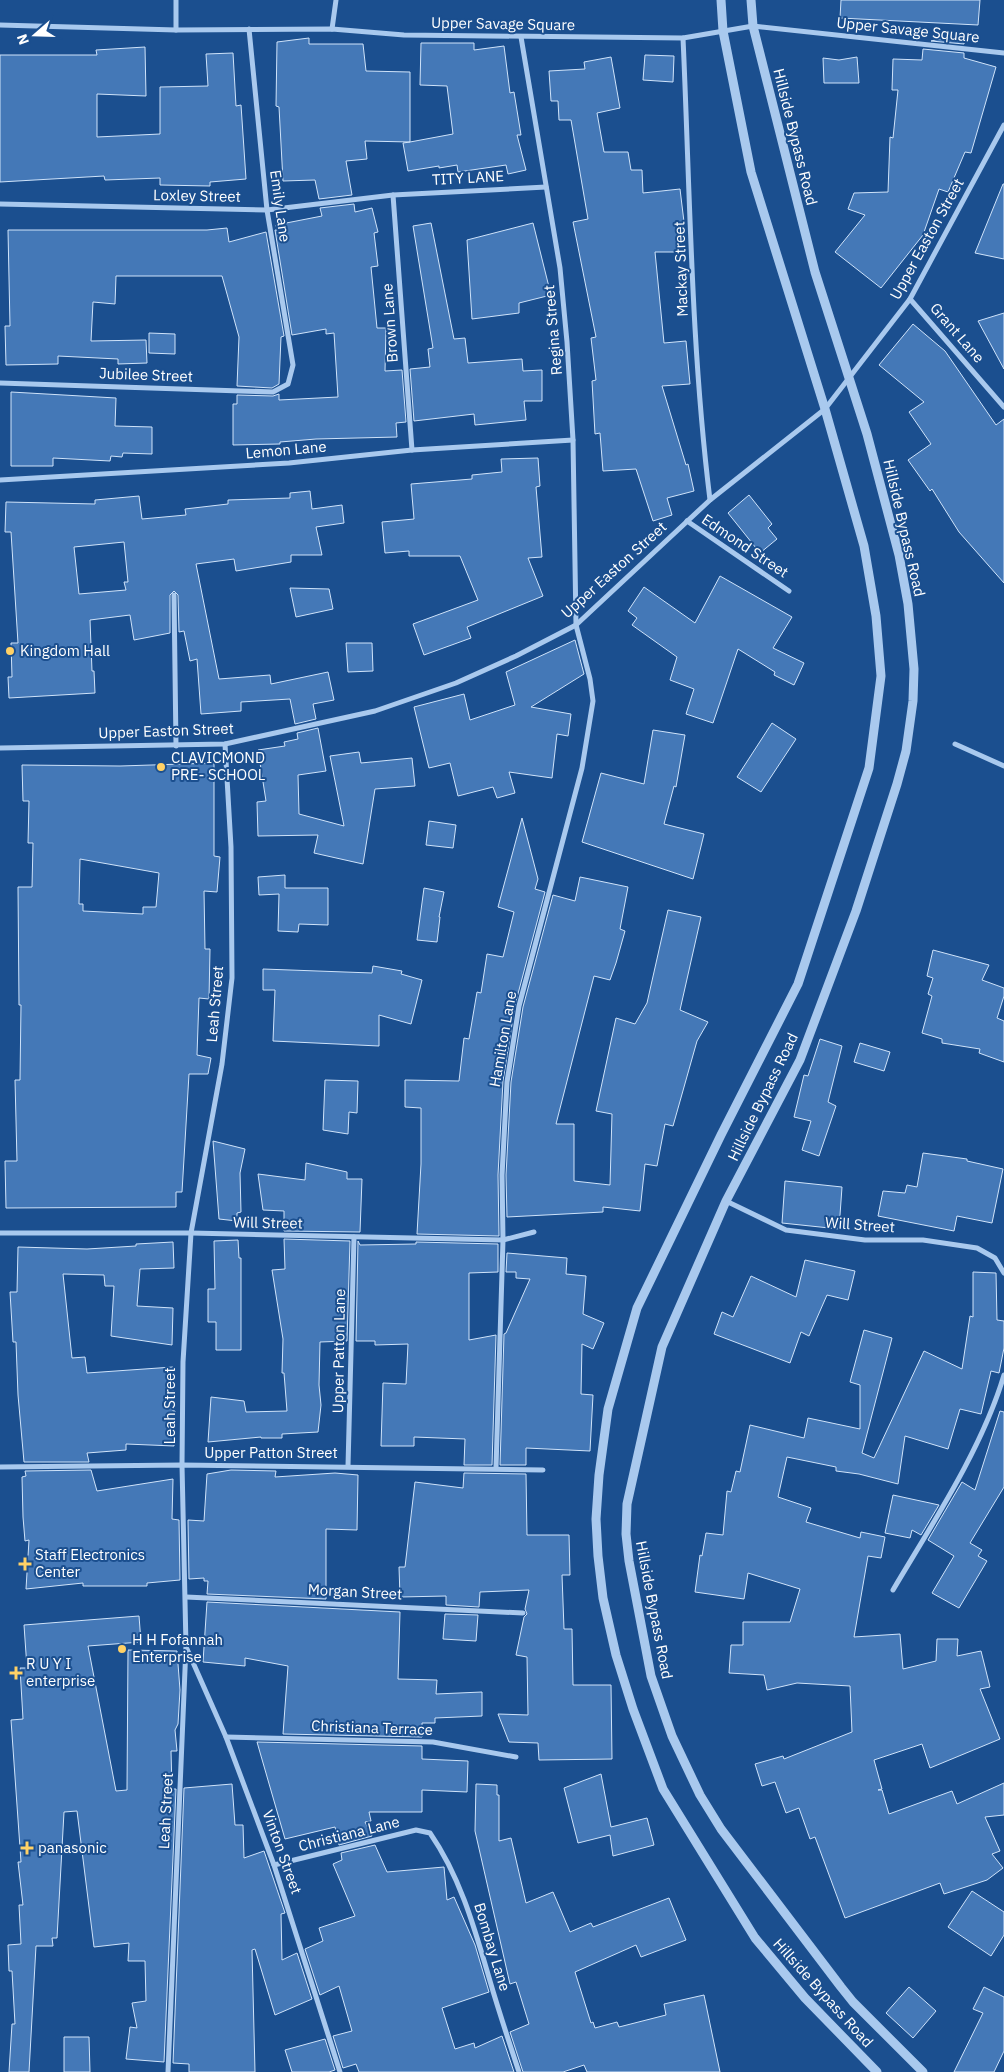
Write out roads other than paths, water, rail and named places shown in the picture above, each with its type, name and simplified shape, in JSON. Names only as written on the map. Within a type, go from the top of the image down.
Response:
[{"type":"street","points":[[176,0],[176,30]]},
{"type":"street","points":[[332,29],[336,0]]},
{"type":"street","name":"Hillside Bypass Road","points":[[721,0],[722,31],[751,172],[825,410],[864,546],[876,616],[881,676],[869,768],[798,984],[721,1135],[637,1308],[608,1409],[599,1475],[596,1519],[603,1598],[616,1655],[633,1709],[663,1789],[755,1938],[805,1998],[877,2072]]},
{"type":"street","name":"Hillside Bypass Road","points":[[751,0],[753,26],[815,272],[849,377],[899,555],[908,604],[914,669],[913,701],[906,751],[856,911],[800,1060],[726,1201],[662,1347],[627,1504],[626,1534],[629,1561],[651,1676],[672,1736],[700,1795],[721,1829],[847,1994],[923,2072]]},
{"type":"street","name":"Upper Savage Square","points":[[0,25],[176,30],[332,29],[404,35],[683,38],[753,26],[1004,53]]},
{"type":"street","name":"Emily Lane","points":[[249,29],[267,210],[294,365],[288,384]]},
{"type":"street","name":"Regina Street","points":[[521,37],[560,268],[567,342],[573,440],[576,624]]},
{"type":"street","name":"Mackay Street","points":[[683,38],[698,370],[703,444],[710,500]]},
{"type":"street","name":"Upper Easton Street","points":[[0,748],[225,744],[375,711],[456,683],[516,656],[576,624],[710,500],[825,410],[910,299],[1004,125]]},
{"type":"street","name":"TITY LANE","points":[[393,195],[546,187]]},
{"type":"street","name":"Loxley Street","points":[[0,204],[267,210],[393,195]]},
{"type":"street","name":"Brown Lane","points":[[393,195],[412,450]]},
{"type":"street","name":"Grant Lane","points":[[910,299],[1004,407]]},
{"type":"street","name":"Jubilee Street","points":[[0,383],[273,392],[288,384]]},
{"type":"street","name":"Lemon Lane","points":[[0,480],[279,464],[412,450],[573,440]]},
{"type":"street","name":"Edmond Street","points":[[687,521],[789,591]]},
{"type":"street","points":[[174,595],[176,746]]},
{"type":"street","name":"Hamilton Lane","points":[[496,1468],[503,1240],[502,1175],[507,1082],[519,1006],[582,768],[593,701],[590,679],[576,624]]},
{"type":"street","name":"Leah Street","points":[[168,2072],[186,1646],[182,1465],[183,1362],[191,1233],[222,1064],[232,978],[230,846],[225,744]]},
{"type":"street","points":[[955,744],[1004,766]]},
{"type":"street","name":"Will Street","points":[[726,1201],[786,1230],[865,1240],[923,1240],[977,1248],[995,1258],[1004,1272]]},
{"type":"street","name":"Will Street","points":[[0,1233],[191,1233],[503,1240],[534,1232]]},
{"type":"street","name":"Upper Patton Lane","points":[[348,1466],[354,1237]]},
{"type":"street","points":[[893,1590],[954,1487],[983,1427],[1004,1375]]},
{"type":"street","name":"Upper Patton Street","points":[[0,1466],[348,1466],[543,1470]]},
{"type":"street","name":"Morgan Street","points":[[186,1597],[523,1612]]},
{"type":"street","name":"Vinton Street","points":[[186,1646],[226,1737],[274,1865],[340,2072]]},
{"type":"street","name":"Christiana Terrace","points":[[226,1737],[433,1742],[516,1757]]},
{"type":"street","name":"Christiana Lane","points":[[274,1865],[416,1830],[430,1834]]},
{"type":"street","name":"Bombay Lane","points":[[430,1834],[439,1846],[469,1908],[502,2022],[519,2072]]},
{"type":"place","name":"Kingdom Hall","points":[[10,651]]},
{"type":"place","name":"CLAVICMOND PRE- SCHOOL","points":[[161,767]]},
{"type":"place","name":"Staff Electronics Center","points":[[25,1564]]},
{"type":"place","name":"H H Fofannah Enterprise","points":[[122,1649]]},
{"type":"place","name":"R U Y I enterprise","points":[[16,1673]]},
{"type":"place","name":"panasonic","points":[[27,1848]]}]
